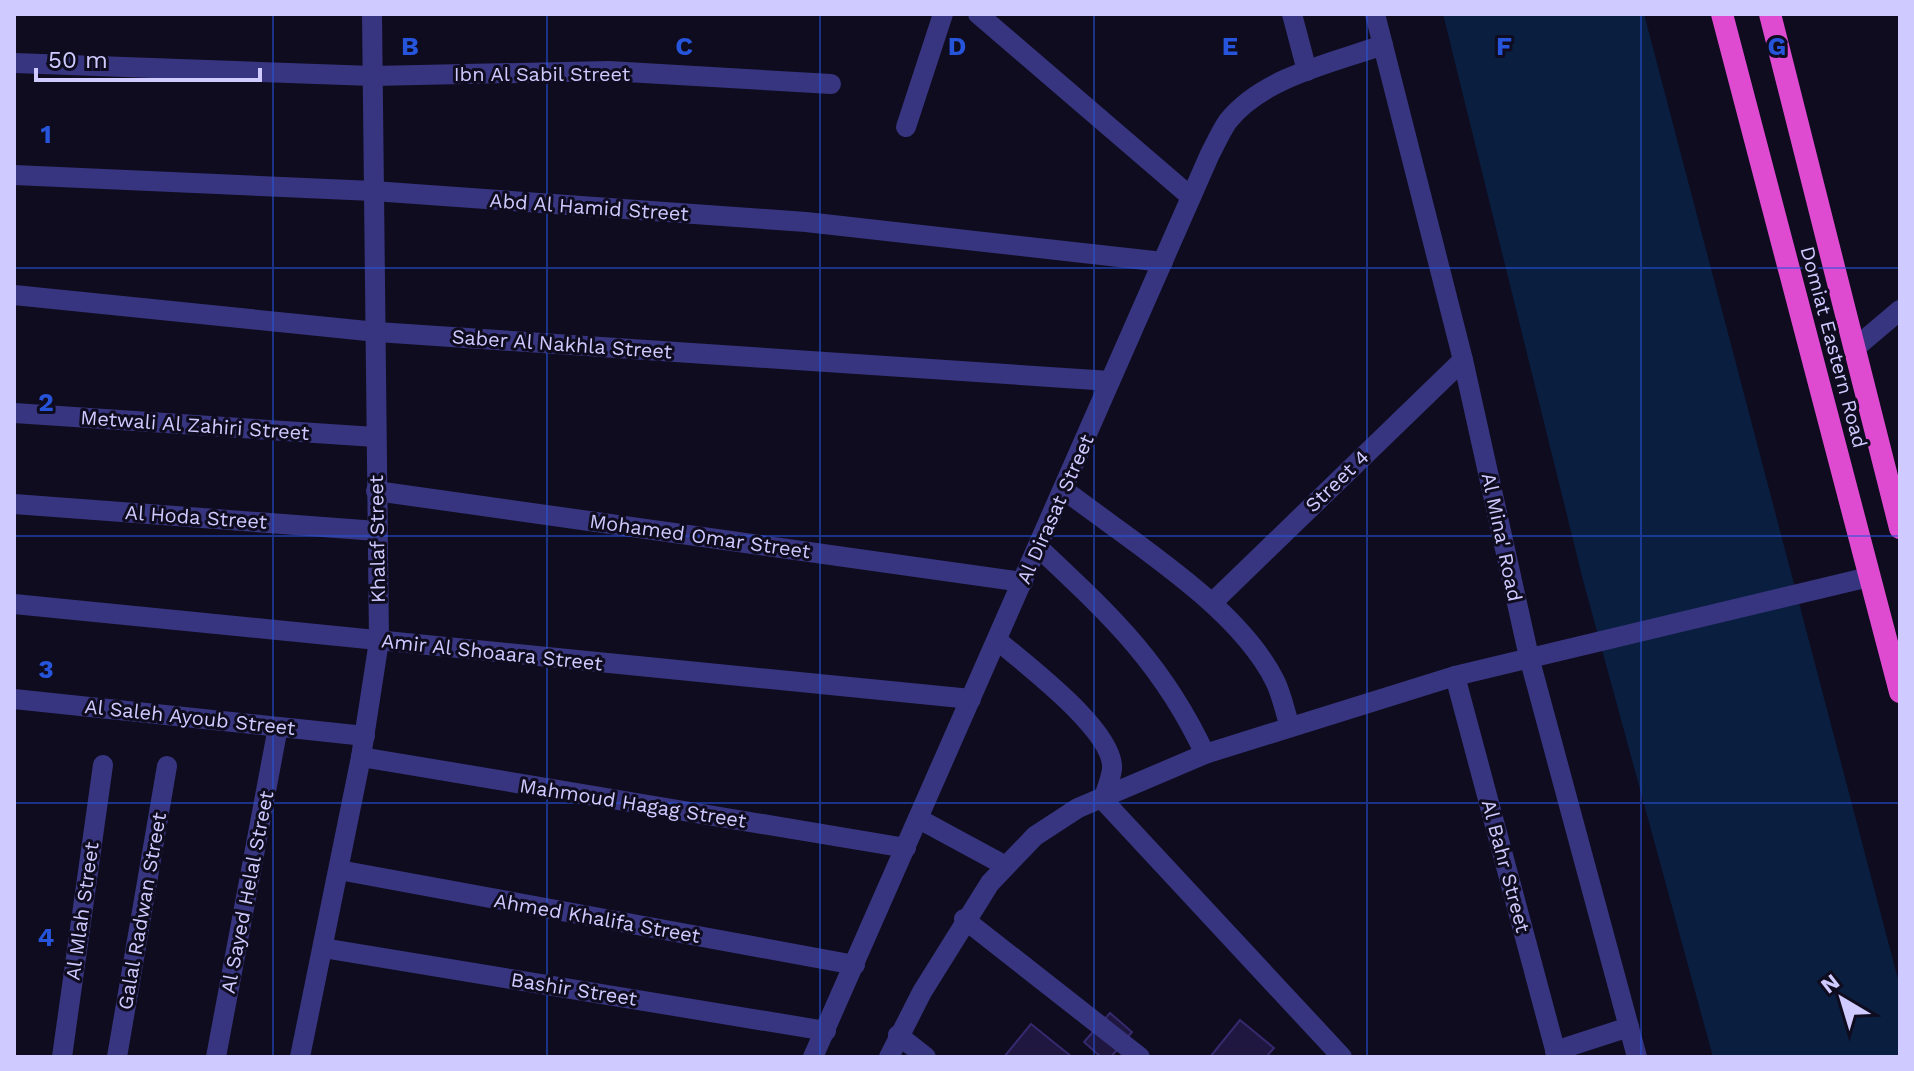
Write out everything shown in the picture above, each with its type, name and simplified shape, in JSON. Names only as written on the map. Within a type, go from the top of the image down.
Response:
[{"type":"highway","name":"Domiat Eastern Road","points":[[1722,14],[1900,692]]},
{"type":"highway","name":"Domiat Eastern Road","points":[[1770,14],[1900,528]]},
{"type":"street","name":"Khalaf Street","points":[[300,1057],[365,736],[379,641],[372,14]]},
{"type":"street","points":[[906,127],[943,14]]},
{"type":"street","points":[[978,14],[1191,197]]},
{"type":"street","points":[[1292,14],[1307,71]]},
{"type":"street","name":"Al Mina' Road","points":[[1375,14],[1463,360],[1529,657],[1637,1057]]},
{"type":"street","name":"Al Dirasat Street","points":[[813,1057],[1191,197],[1228,121],[1256,95],[1307,71],[1383,45]]},
{"type":"street","name":"Ibn Al Sabil Street","points":[[14,63],[372,76],[609,71],[831,84]]},
{"type":"street","name":"Abd Al Hamid Street","points":[[14,175],[373,191],[806,222],[1163,262]]},
{"type":"street","name":"Saber Al Nakhla Street","points":[[14,295],[377,332],[1110,381]]},
{"type":"street","points":[[1855,348],[1900,310]]},
{"type":"street","name":"Street 4","points":[[1212,603],[1463,360]]},
{"type":"street","name":"Metwali Al Zahiri Street","points":[[14,413],[375,437]]},
{"type":"street","points":[[1063,489],[1212,603],[1249,640],[1268,671],[1290,727]]},
{"type":"street","name":"Mohamed Omar Street","points":[[376,491],[1023,582]]},
{"type":"street","name":"Al Hoda Street","points":[[14,504],[377,531]]},
{"type":"street","points":[[1038,547],[1120,624],[1148,658],[1182,706],[1205,754]]},
{"type":"street","points":[[889,1057],[898,1035],[964,919],[1004,865],[1035,836],[1078,808],[1103,800],[1205,754],[1455,676],[1869,577]]},
{"type":"street","name":"Amir Al Shoaara Street","points":[[14,604],[971,699]]},
{"type":"street","points":[[997,640],[1085,716],[1099,736],[1113,766],[1103,800]]},
{"type":"street","name":"Al Bahr Street","points":[[1455,676],[1556,1054]]},
{"type":"street","name":"Al Saleh Ayoub Street","points":[[14,699],[365,736]]},
{"type":"street","name":"Al Sayed Helal Street","points":[[216,1057],[278,727]]},
{"type":"street","name":"Mahmoud Hagag Street","points":[[361,757],[906,848]]},
{"type":"street","name":"Al Mlah Street","points":[[62,1057],[103,765]]},
{"type":"street","name":"Galal Radwan Street","points":[[117,1057],[167,766]]},
{"type":"street","points":[[1103,800],[1342,1057]]},
{"type":"street","points":[[919,819],[1004,865]]},
{"type":"street","name":"Ahmed Khalifa Street","points":[[339,870],[855,965]]},
{"type":"street","points":[[964,919],[1140,1057]]},
{"type":"street","name":"Bashir Street","points":[[323,948],[826,1031]]},
{"type":"street","points":[[1556,1054],[1629,1027]]},
{"type":"street","points":[[898,1035],[926,1057]]},
{"type":"water","points":[[1443,14],[1644,14],[1900,987],[1900,1057],[1713,1057],[1583,580]]},
{"type":"building","points":[[1110,1013],[1132,1032],[1111,1057],[1101,1057],[1084,1042]]},
{"type":"building","points":[[1240,1020],[1274,1048],[1266,1057],[1210,1057]]},
{"type":"building","points":[[1031,1024],[1072,1057],[1004,1057]]}]
